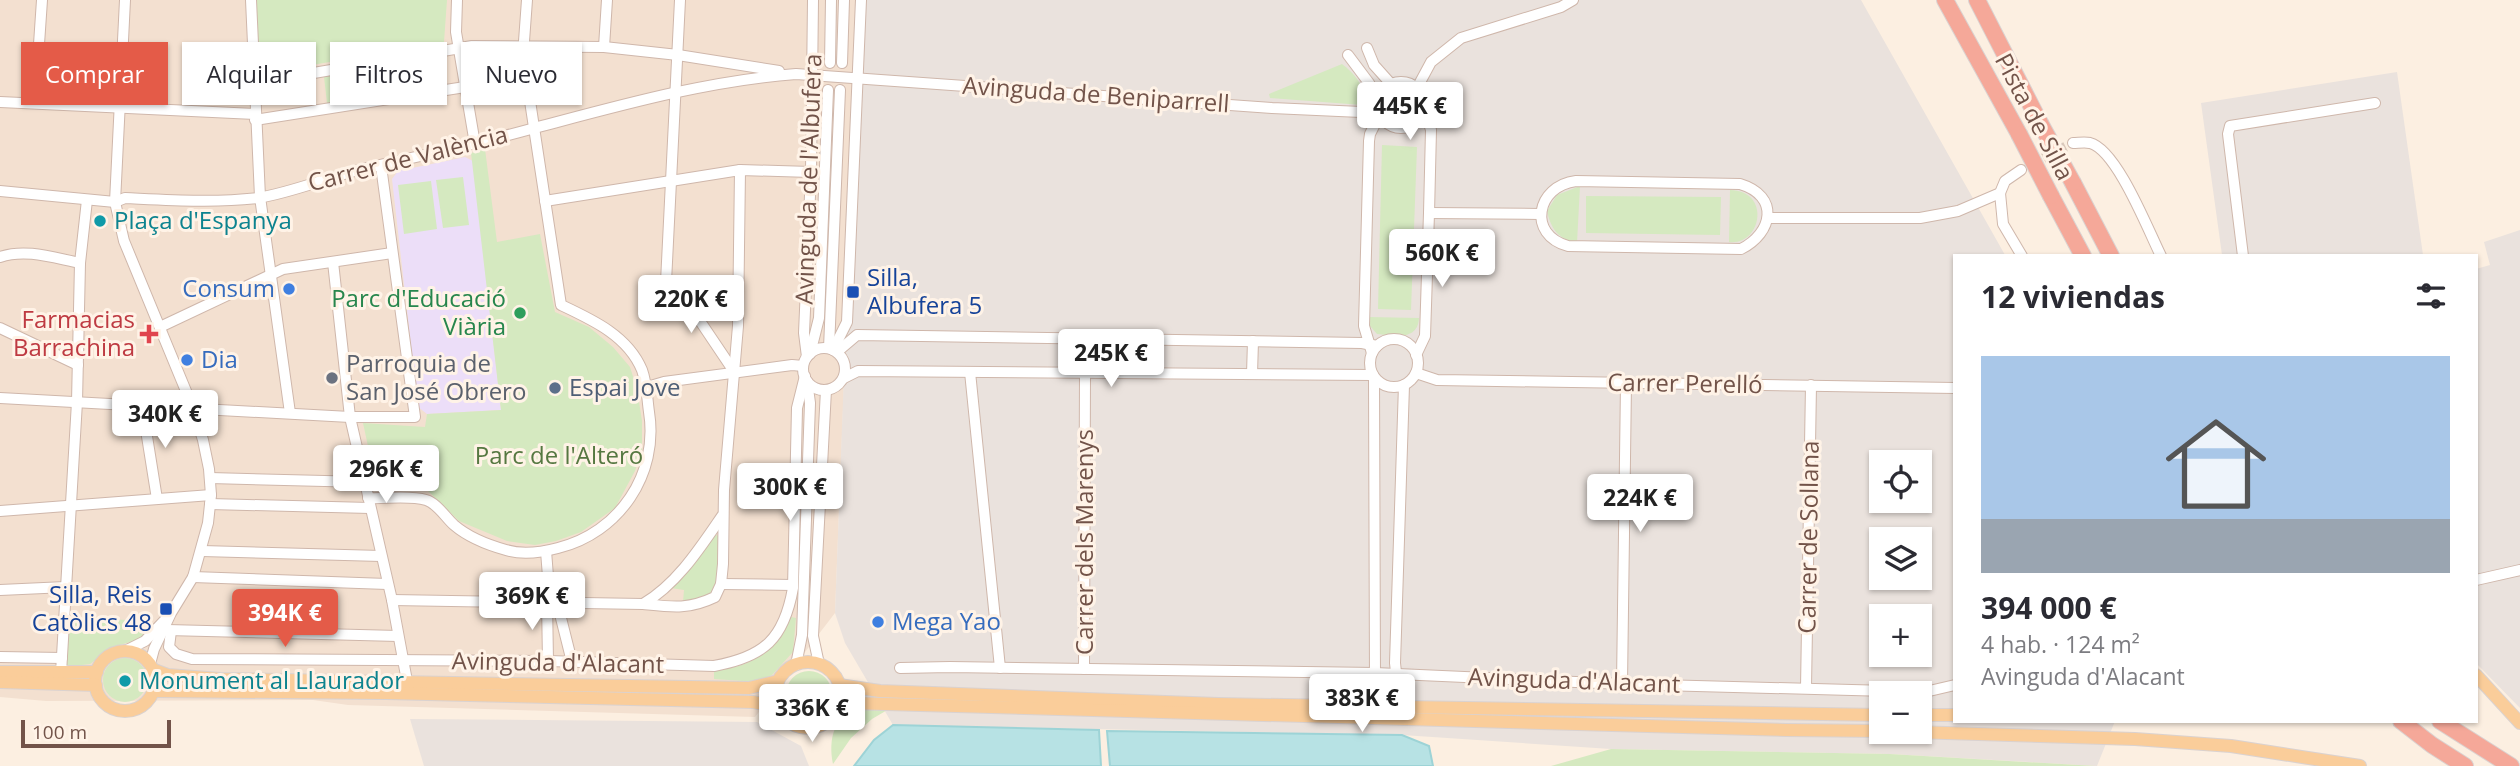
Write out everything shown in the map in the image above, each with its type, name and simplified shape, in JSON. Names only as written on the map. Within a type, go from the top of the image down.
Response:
[{"type":"highway","name":"Pista de Silla","points":[[1945,0],[2020,134],[2082,254]]},
{"type":"highway","name":"Pista de Silla","points":[[1977,0],[2110,254]]},
{"type":"highway","points":[[2404,723],[2465,766]]},
{"type":"highway","points":[[2443,723],[2511,766]]},
{"type":"main road","points":[[125,651],[135,652],[151,667],[155,683],[153,691],[141,706],[122,711],[104,702],[96,678],[107,657],[125,651]]},
{"type":"main road","points":[[803,663],[819,664],[831,672],[839,685],[841,696],[838,707],[831,719],[814,728],[794,725],[779,711],[775,702],[778,681],[788,668],[803,663]]},
{"type":"main road","name":"Avinguda d'Alacant","points":[[151,667],[168,676],[220,679],[749,688],[778,681]]},
{"type":"main road","points":[[0,672],[61,673],[96,678]]},
{"type":"main road","points":[[2478,677],[2517,718]]},
{"type":"main road","points":[[0,682],[96,678]]},
{"type":"main road","name":"Avinguda d'Alacant","points":[[839,685],[880,691],[1218,704],[1869,715]]},
{"type":"main road","name":"Avinguda d'Alacant","points":[[153,691],[386,693],[753,702],[779,711]]},
{"type":"main road","name":"Avinguda d'Alacant","points":[[838,707],[850,703],[1869,731]]},
{"type":"main road","points":[[1932,715],[1953,715]]},
{"type":"main road","points":[[1932,732],[2135,739],[2217,745],[2360,766]]},
{"type":"street","points":[[39,42],[42,0]]},
{"type":"street","points":[[125,0],[115,202],[124,241],[193,408],[203,440],[210,478],[210,500],[202,551],[193,577],[171,614],[145,641],[125,651]]},
{"type":"street","points":[[251,0],[253,42]]},
{"type":"street","points":[[457,0],[456,32],[461,65]]},
{"type":"street","points":[[524,42],[527,0]]},
{"type":"street","points":[[604,47],[607,0]]},
{"type":"street","points":[[680,0],[666,282],[700,321],[735,373]]},
{"type":"street","name":"Avinguda de l'Albufera","points":[[796,665],[803,621],[810,403],[804,333],[811,172],[813,0]]},
{"type":"street","name":"Avinguda de l'Albufera","points":[[830,63],[831,0]]},
{"type":"street","name":"Avinguda de l'Albufera","points":[[842,63],[844,0]]},
{"type":"street","name":"Avinguda de l'Albufera","points":[[833,350],[847,322],[861,0]]},
{"type":"street","points":[[1417,88],[1430,62],[1461,38],[1562,8],[1573,0]]},
{"type":"street","points":[[582,47],[678,55],[796,74]]},
{"type":"street","points":[[316,72],[461,48]]},
{"type":"street","points":[[1367,48],[1374,65],[1391,84]]},
{"type":"street","points":[[1348,55],[1369,83],[1379,109],[1391,126],[1404,128],[1415,123],[1424,108]]},
{"type":"street","name":"Carrer de València","points":[[0,191],[115,202],[125,198],[197,201],[260,197],[677,92],[760,77],[796,74],[812,76]]},
{"type":"street","name":"Avinguda de Beniparrell","points":[[812,76],[1272,108],[1361,112],[1379,109]]},
{"type":"street","points":[[806,367],[814,388],[826,390],[837,386],[844,378],[858,371],[1374,376],[1386,386],[1404,385],[1416,373],[1416,355],[1425,336],[1431,130],[1422,95],[1417,88],[1404,82],[1391,84],[1384,89],[1369,141],[1364,326],[1373,348],[1370,361],[1374,376],[1375,673],[1373,692],[1354,706]]},
{"type":"street","points":[[69,105],[255,117],[461,88]]},
{"type":"street","name":"Avinguda de l'Albufera","points":[[806,367],[819,318],[828,89]]},
{"type":"street","name":"Avinguda de l'Albufera","points":[[833,350],[840,90]]},
{"type":"street","points":[[0,102],[21,103]]},
{"type":"street","points":[[2243,254],[2228,134],[2230,126],[2375,103]]},
{"type":"street","points":[[255,105],[260,197],[290,413]]},
{"type":"street","points":[[468,105],[475,144]]},
{"type":"street","points":[[0,512],[157,499],[369,503],[425,500],[456,527],[480,541],[509,551],[546,551],[572,545],[597,532],[617,516],[630,500],[641,479],[649,453],[651,422],[647,387],[633,355],[617,336],[561,305],[531,105]]},
{"type":"street","points":[[2073,143],[2091,144],[2106,153],[2118,168],[2160,254]]},
{"type":"street","points":[[0,398],[350,417],[415,417],[381,166]]},
{"type":"street","points":[[545,201],[740,170],[811,172]]},
{"type":"street","points":[[391,600],[691,607],[715,597],[721,584],[723,515],[735,373],[740,170]]},
{"type":"street","points":[[2021,170],[2005,181],[2000,193],[2003,224],[2021,254]]},
{"type":"street","points":[[1576,181],[1741,184],[1760,196],[1767,208],[1768,218],[1762,233],[1741,249],[1581,247],[1561,244],[1550,236],[1540,214],[1542,205],[1557,187],[1576,181]]},
{"type":"street","points":[[1768,218],[1920,218],[1958,211],[2000,193]]},
{"type":"street","points":[[61,673],[78,402],[80,263],[86,200]]},
{"type":"street","points":[[1429,213],[1540,214]]},
{"type":"street","points":[[0,257],[13,253],[28,253],[80,263]]},
{"type":"street","points":[[160,327],[283,270],[392,253]]},
{"type":"street","points":[[333,262],[350,417],[407,681]]},
{"type":"street","points":[[0,328],[78,365]]},
{"type":"street","points":[[806,367],[816,350],[833,350],[857,335],[1253,341],[1373,348],[1387,340],[1397,339],[1412,347],[1416,355]]},
{"type":"street","points":[[1252,374],[1253,341]]},
{"type":"street","points":[[833,350],[845,365],[844,378]]},
{"type":"street","points":[[647,387],[792,365],[806,367]]},
{"type":"street","name":"Avinguda d'Alacant","points":[[168,630],[169,647],[176,654],[192,659],[548,661],[712,666],[756,655],[771,643],[782,628],[790,606],[793,585],[797,408],[806,367]]},
{"type":"street","points":[[970,372],[1000,668]]},
{"type":"street","name":"Carrer dels Marenys","points":[[1084,669],[1085,373]]},
{"type":"street","name":"Carrer Perelló","points":[[1416,373],[1437,380],[1953,388]]},
{"type":"street","points":[[1622,684],[1626,383]]},
{"type":"street","points":[[1404,385],[1396,675],[1399,699],[1407,707]]},
{"type":"street","name":"Carrer de Sollana","points":[[1806,688],[1811,386]]},
{"type":"street","points":[[819,664],[813,636],[826,390]]},
{"type":"street","points":[[142,405],[157,499]]},
{"type":"street","points":[[210,478],[365,482]]},
{"type":"street","points":[[642,604],[657,595],[678,575],[723,515]]},
{"type":"street","points":[[202,551],[382,556]]},
{"type":"street","points":[[546,551],[552,602],[548,661]]},
{"type":"street","points":[[2478,580],[2520,570]]},
{"type":"street","points":[[193,577],[387,584]]},
{"type":"street","points":[[721,584],[793,585]]},
{"type":"street","points":[[0,590],[66,587]]},
{"type":"street","points":[[552,602],[572,662]]},
{"type":"street","points":[[151,667],[154,649],[168,630],[171,614]]},
{"type":"street","points":[[168,630],[398,636]]},
{"type":"street","points":[[0,657],[62,658]]},
{"type":"street","name":"Avinguda d'Alacant","points":[[900,668],[1375,673],[1622,684],[1925,692],[1953,685]]},
{"type":"shaded area","points":[[0,0],[859,0],[835,613],[755,717],[348,705],[313,700],[46,701],[0,697]]},
{"type":"shaded area","points":[[858,0],[1861,0],[2004,254],[1953,254],[1953,723],[2114,723],[2097,766],[1890,754],[1611,749],[1402,735],[893,725],[845,643],[835,613]]},
{"type":"shaded area","points":[[2397,72],[2423,254],[2222,254],[2201,103]]},
{"type":"shaded area","points":[[465,157],[473,161],[501,410],[427,414],[418,407],[392,179],[398,171]]},
{"type":"shaded area","points":[[2520,230],[2520,708],[2478,665],[2478,268],[2490,265],[2484,242]]},
{"type":"shaded area","points":[[410,719],[757,722],[801,746],[809,766],[424,766]]},
{"type":"green space","points":[[253,0],[447,0],[444,42],[330,42],[330,62],[316,64],[316,42],[254,42]]},
{"type":"green space","points":[[1342,64],[1361,85],[1366,102],[1362,105],[1270,98],[1269,94]]},
{"type":"green space","points":[[330,76],[330,102],[327,103],[324,77]]},
{"type":"green space","points":[[1382,145],[1417,147],[1411,310],[1378,309]]},
{"type":"green space","name":"Parc de l'Alteró","points":[[485,149],[497,242],[540,234],[555,312],[589,327],[613,347],[630,367],[642,421],[642,450],[635,471],[615,508],[581,532],[535,545],[507,541],[459,521],[428,491],[379,486],[363,423],[425,427],[427,414],[501,410],[471,153]]},
{"type":"green space","points":[[463,177],[469,225],[443,228],[436,180]]},
{"type":"green space","points":[[431,181],[437,229],[404,234],[398,185]]},
{"type":"green space","points":[[1580,186],[1577,243],[1556,232],[1547,211],[1557,195]]},
{"type":"green space","points":[[1730,190],[1743,193],[1752,199],[1757,208],[1757,218],[1749,236],[1740,241],[1729,242]]},
{"type":"green space","points":[[1586,196],[1721,197],[1720,235],[1586,233]]},
{"type":"green space","points":[[1369,317],[1419,318],[1418,325],[1410,334],[1397,336],[1377,334],[1370,326]]},
{"type":"green space","points":[[713,536],[720,538],[719,582],[710,596],[683,602],[684,590],[671,588],[688,572]]},
{"type":"green space","points":[[68,617],[147,621],[152,630],[140,639],[113,647],[90,664],[66,667]]},
{"type":"green space","points":[[791,617],[796,618],[793,652],[772,675],[757,682],[714,679],[714,670],[740,666],[761,655],[777,639]]},
{"type":"green space","points":[[125,658],[140,665],[147,680],[140,695],[125,702],[110,695],[103,680],[110,665]]},
{"type":"green space","points":[[809,671],[818,672],[825,678],[831,685],[831,703],[825,710],[818,716],[809,717],[800,716],[793,710],[787,703],[786,694],[787,685],[793,678],[800,672]]},
{"type":"green space","points":[[859,707],[889,709],[872,719],[851,738],[833,764],[832,737],[838,722]]},
{"type":"green space","points":[[1611,749],[1890,754],[2096,766],[1551,766]]},
{"type":"water","points":[[893,725],[1099,730],[1101,766],[854,766],[874,740]]},
{"type":"water","points":[[1107,731],[1402,735],[1429,746],[1433,766],[1110,766]]},
{"type":"tunnel","points":[[2030,165],[2073,143]]},
{"type":"place","name":"Plaça d'Espanya","points":[[100,221]]},
{"type":"place","name":"Consum","points":[[289,289]]},
{"type":"place","name":"Silla, Albufera 5","points":[[853,292]]},
{"type":"place","name":"Parc d'Educació Viària","points":[[520,313]]},
{"type":"place","name":"Farmacias Barrachina","points":[[149,334]]},
{"type":"place","name":"Dia","points":[[187,360]]},
{"type":"place","name":"Parroquia de San José Obrero","points":[[332,378]]},
{"type":"place","name":"Espai Jove","points":[[555,388]]},
{"type":"place","name":"Silla, Reis Catòlics 48","points":[[166,609]]},
{"type":"place","name":"Mega Yao","points":[[878,622]]},
{"type":"place","name":"Monument al Llaurador","points":[[125,681]]}]
